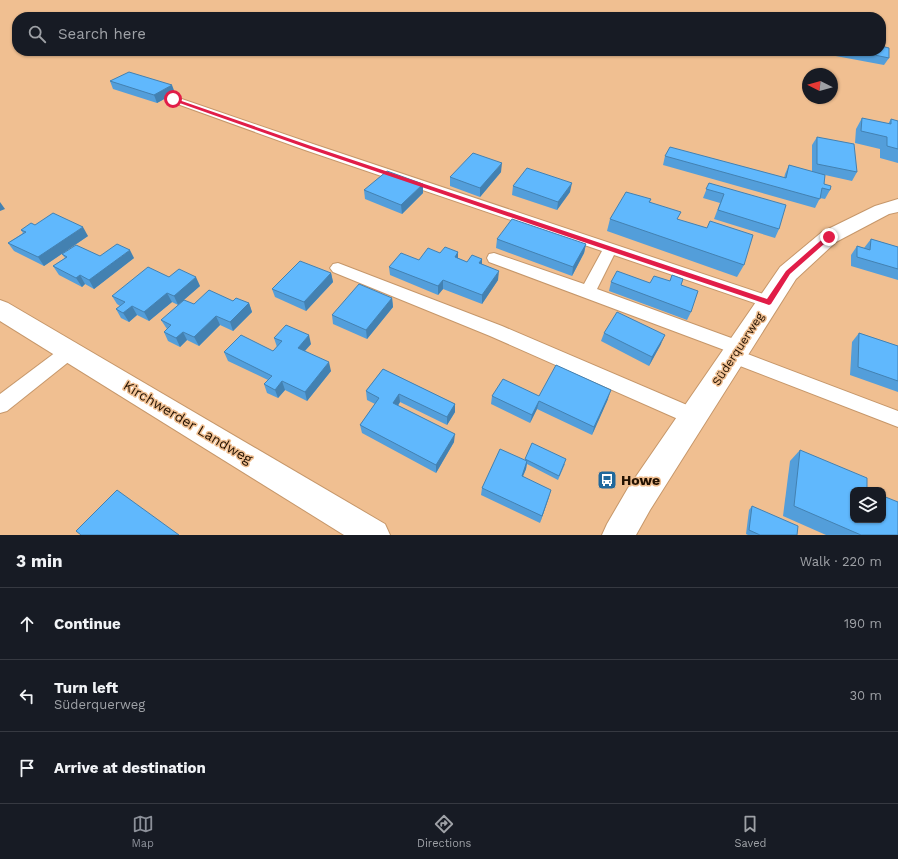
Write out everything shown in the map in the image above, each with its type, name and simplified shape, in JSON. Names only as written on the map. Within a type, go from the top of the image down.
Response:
[{"type":"street","name":"Süderquerweg","points":[[618,535],[639,499],[788,273],[829,237],[882,210],[898,205]]},
{"type":"street","name":"Kirchwerder Landweg","points":[[0,309],[374,535]]},
{"type":"lane","points":[[173,99],[309,147],[769,302]]},
{"type":"lane","points":[[588,291],[610,249]]},
{"type":"lane","points":[[494,258],[588,291],[707,337],[736,352],[898,419]]},
{"type":"lane","points":[[338,268],[496,331],[694,417]]},
{"type":"lane","points":[[0,405],[70,351]]},
{"type":"building","points":[[886,47],[889,48],[889,58],[879,56],[886,56]]},
{"type":"building","points":[[129,72],[172,85],[154,95],[110,81]]},
{"type":"building","points":[[862,118],[891,124],[891,119],[898,121],[898,149],[887,146],[887,137],[861,131]]},
{"type":"building","points":[[817,137],[854,144],[857,172],[817,164]]},
{"type":"building","points":[[670,147],[786,178],[789,165],[825,175],[824,184],[831,186],[830,190],[822,188],[820,199],[665,156]]},
{"type":"building","points":[[473,153],[502,163],[480,188],[450,177]]},
{"type":"building","points":[[527,168],[572,183],[558,202],[513,186]]},
{"type":"building","points":[[387,171],[423,184],[401,205],[364,190]]},
{"type":"building","points":[[709,183],[786,205],[779,229],[718,210],[724,194],[706,189]]},
{"type":"building","points":[[626,192],[651,199],[649,202],[681,212],[677,219],[707,228],[710,221],[753,235],[744,265],[610,219]]},
{"type":"building","points":[[53,213],[83,227],[38,257],[8,243],[26,232],[21,230],[31,223],[35,225]]},
{"type":"building","points":[[512,219],[586,244],[573,267],[497,239]]},
{"type":"building","points":[[871,239],[898,247],[898,269],[857,257],[857,246],[870,250]]},
{"type":"building","points":[[117,244],[130,250],[89,280],[80,275],[76,278],[53,266],[67,257],[62,254],[76,245],[100,256]]},
{"type":"building","points":[[445,247],[458,252],[455,257],[467,262],[472,255],[482,259],[479,263],[499,271],[482,295],[443,280],[438,286],[389,267],[401,253],[419,260],[428,248],[440,253]]},
{"type":"building","points":[[300,261],[331,273],[304,302],[272,289]]},
{"type":"building","points":[[148,267],[169,277],[179,269],[196,277],[174,296],[167,293],[144,312],[132,306],[123,313],[116,309],[125,302],[112,296]]},
{"type":"building","points":[[617,271],[650,283],[654,276],[670,281],[672,275],[683,279],[681,285],[698,291],[691,312],[611,282]]},
{"type":"building","points":[[359,284],[392,298],[366,330],[332,315]]},
{"type":"building","points":[[209,290],[233,301],[236,298],[249,303],[230,322],[216,316],[194,337],[183,332],[176,338],[164,332],[171,325],[161,320],[184,300],[194,304]]},
{"type":"building","points":[[617,312],[665,335],[652,357],[604,333]]},
{"type":"building","points":[[286,325],[309,335],[298,348],[329,362],[305,392],[282,381],[275,390],[264,384],[272,376],[224,352],[241,335],[273,351],[282,341],[274,338]]},
{"type":"building","points":[[859,333],[898,346],[898,381],[858,367]]},
{"type":"building","points":[[556,365],[611,390],[594,427],[539,401],[532,415],[492,396],[503,379],[539,396]]},
{"type":"building","points":[[383,369],[455,404],[447,417],[399,394],[393,403],[455,434],[436,465],[360,425],[379,398],[366,391]]},
{"type":"building","points":[[532,443],[566,459],[559,476],[525,459]]},
{"type":"building","points":[[500,449],[527,461],[522,476],[551,490],[542,516],[482,488]]},
{"type":"building","points":[[800,450],[867,478],[867,487],[850,487],[850,523],[886,523],[886,497],[898,502],[898,535],[861,535],[794,506]]},
{"type":"building","points":[[117,490],[179,535],[81,535],[76,531]]},
{"type":"building","points":[[752,506],[798,526],[797,535],[760,535],[749,530]]},
{"type":"place","name":"Howe","points":[[607,480]]},
{"type":"route","points":[[173,99],[309,147],[769,302],[788,273],[829,237]]}]
